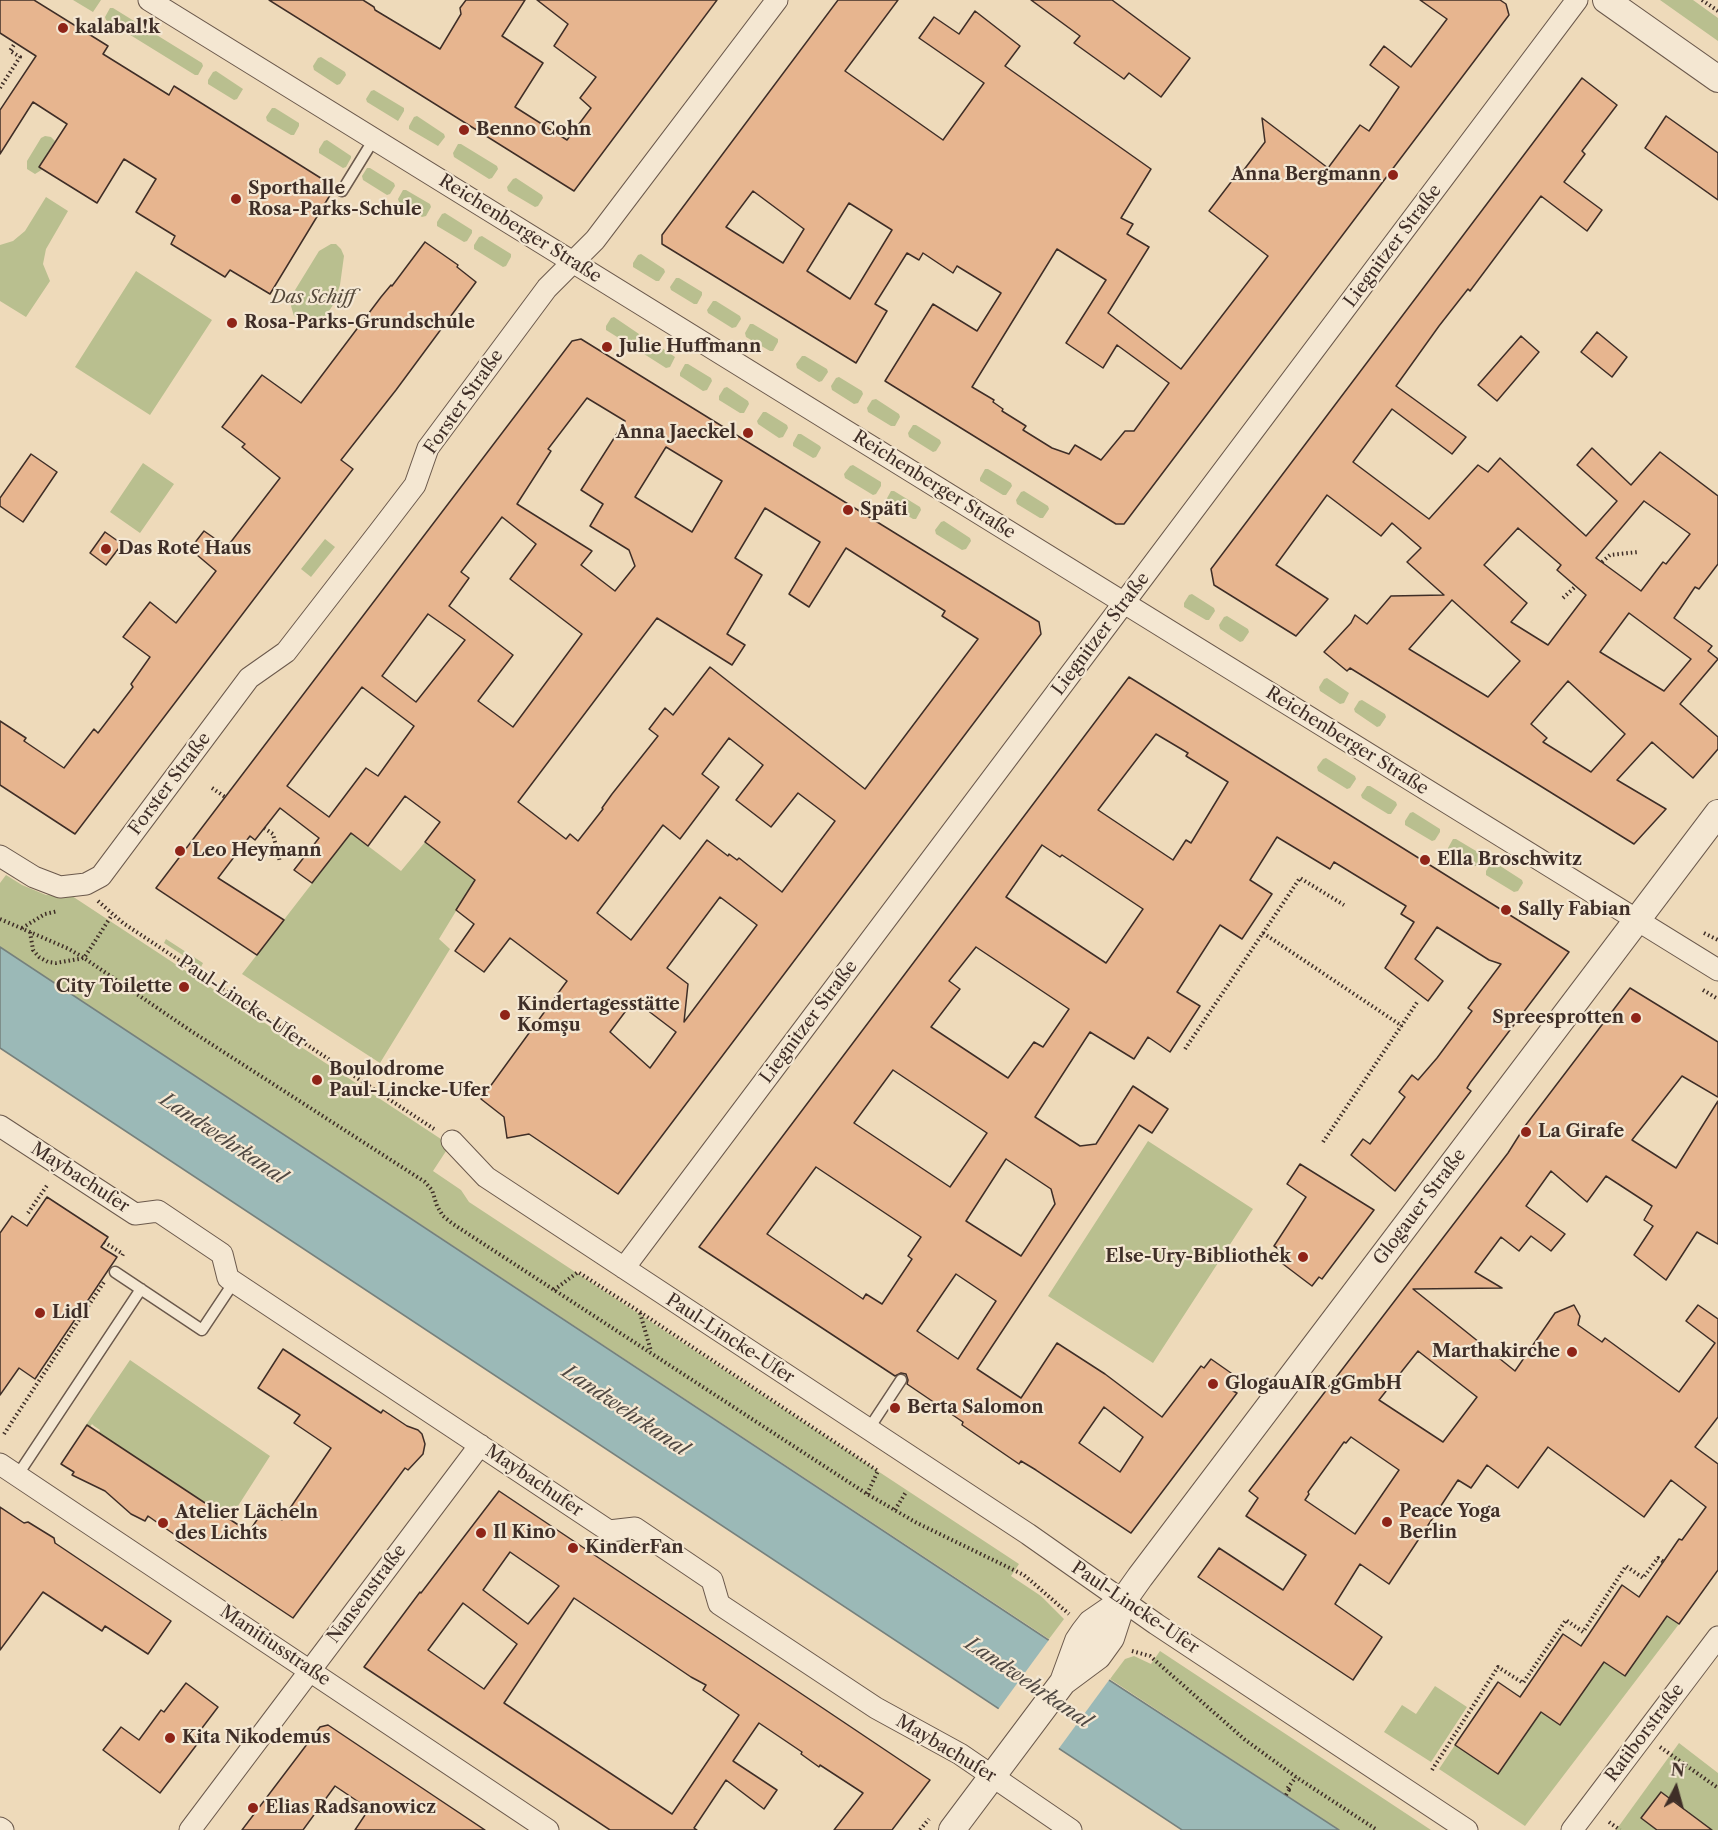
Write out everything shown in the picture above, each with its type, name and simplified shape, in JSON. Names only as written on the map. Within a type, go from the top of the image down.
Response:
[{"type":"street","name":"Reichenberger Straße","points":[[149,0],[1718,970]]},
{"type":"street","name":"Forster Straße","points":[[90,895],[101,876],[249,678],[286,652],[414,485],[428,448],[547,288],[595,240],[777,0]]},
{"type":"street","name":"Liegnitzer Straße","points":[[624,1268],[1577,0]]},
{"type":"street","points":[[1606,0],[1718,79]]},
{"type":"street","name":"Glogauer Straße","points":[[952,1830],[1083,1655],[1078,1641],[1091,1623],[1123,1601],[1718,813]]},
{"type":"street","points":[[0,856],[34,877],[90,895]]},
{"type":"street","name":"Maybachufer","points":[[0,1126],[135,1214],[158,1211],[222,1254],[228,1278],[609,1531],[635,1528],[712,1580],[719,1604],[876,1708],[960,1754],[1071,1830]]},
{"type":"street","name":"Paul-Lincke-Ufer","points":[[452,1141],[486,1177],[1028,1534],[1123,1601],[1467,1830]]},
{"type":"street","name":"Nansenstraße","points":[[190,1830],[480,1445]]},
{"type":"street","name":"Manitiusstraße","points":[[8,1470],[548,1830]]},
{"type":"street","name":"Ratiborstraße","points":[[1572,1830],[1718,1637]]},
{"type":"lane","points":[[342,191],[374,139]]},
{"type":"lane","points":[[116,1267],[141,1289],[202,1330],[234,1282]]},
{"type":"lane","points":[[8,1470],[141,1289]]},
{"type":"lane","points":[[868,1430],[901,1380]]},
{"type":"path","points":[[1702,0],[1718,11]]},
{"type":"path","points":[[0,88],[20,57],[10,51],[15,43]]},
{"type":"path","points":[[1602,562],[1610,555],[1638,552]]},
{"type":"path","points":[[1563,598],[1576,586]]},
{"type":"path","points":[[212,788],[225,797]]},
{"type":"path","points":[[264,828],[273,834],[280,862]]},
{"type":"path","points":[[1185,1049],[1300,878],[1344,905]]},
{"type":"path","name":"Paul-Lincke-Ufer","points":[[90,895],[112,915],[452,1141]]},
{"type":"path","points":[[22,929],[45,914],[64,910]]},
{"type":"path","points":[[30,932],[33,950],[48,962],[56,963],[84,958],[112,915]]},
{"type":"path","points":[[0,920],[69,949],[84,958],[190,1031],[425,1182],[432,1190],[443,1216],[453,1224],[867,1494],[1024,1575],[1072,1618]]},
{"type":"path","points":[[1263,933],[1402,1026]]},
{"type":"path","points":[[1323,1142],[1418,1001]]},
{"type":"path","points":[[28,1213],[61,1166]]},
{"type":"path","points":[[38,1199],[43,1202]]},
{"type":"path","points":[[104,1242],[123,1254],[116,1267]]},
{"type":"path","points":[[554,1290],[578,1272],[640,1312],[878,1471],[867,1494]]},
{"type":"path","points":[[4,1434],[106,1280]]},
{"type":"path","points":[[640,1312],[652,1353]]},
{"type":"path","points":[[895,1510],[906,1492]]},
{"type":"path","points":[[1432,1770],[1498,1667],[1523,1683],[1566,1620],[1583,1632],[1626,1566],[1643,1578],[1658,1558],[1664,1562]]},
{"type":"path","points":[[1129,1651],[1136,1650],[1150,1656],[1244,1739],[1296,1777],[1377,1830]]},
{"type":"path","points":[[1644,1735],[1718,1788]]},
{"type":"path","points":[[1286,1795],[1289,1790],[1287,1789],[1296,1777]]},
{"type":"path","points":[[1609,1822],[1620,1830]]},
{"type":"green space","points":[[73,0],[101,0],[93,12]]},
{"type":"green space","points":[[1660,0],[1693,0],[1718,18],[1718,41]]},
{"type":"green space","points":[[110,8],[202,63],[203,66],[198,75],[106,20],[105,17]]},
{"type":"green space","points":[[321,57],[345,72],[346,75],[340,84],[337,85],[314,70],[313,66]]},
{"type":"green space","points":[[216,71],[243,89],[237,99],[234,100],[208,84],[208,80]]},
{"type":"green space","points":[[374,90],[404,108],[398,121],[367,102],[366,99]]},
{"type":"green space","points":[[272,108],[299,123],[294,135],[267,121],[266,117]]},
{"type":"green space","points":[[417,116],[444,134],[445,137],[438,146],[409,129],[414,117]]},
{"type":"green space","points":[[45,136],[55,141],[39,167],[43,169],[35,174],[27,169],[27,161],[41,138]]},
{"type":"green space","points":[[327,140],[351,156],[346,167],[343,168],[319,153],[319,149]]},
{"type":"green space","points":[[458,144],[497,166],[498,169],[492,178],[489,179],[454,157],[453,153]]},
{"type":"green space","points":[[367,168],[394,183],[395,186],[390,194],[387,195],[363,180],[362,176]]},
{"type":"green space","points":[[516,178],[542,195],[543,198],[538,206],[535,207],[508,191],[507,187]]},
{"type":"green space","points":[[403,190],[430,204],[431,207],[426,216],[422,217],[399,202],[398,199]]},
{"type":"green space","points":[[46,197],[68,211],[46,249],[43,264],[50,281],[26,317],[0,301],[0,245],[13,241],[25,231]]},
{"type":"green space","points":[[445,213],[472,230],[467,241],[464,242],[437,226],[437,222]]},
{"type":"green space","points":[[482,236],[511,254],[506,266],[503,267],[474,249],[474,245]]},
{"type":"green space","name":"Das Schiff","points":[[331,244],[336,244],[344,256],[340,285],[333,305],[325,317],[316,323],[306,323],[294,316],[291,306],[292,295],[319,251]]},
{"type":"green space","points":[[641,254],[664,269],[665,272],[659,281],[633,267],[633,263]]},
{"type":"green space","points":[[136,271],[212,320],[150,415],[75,367]]},
{"type":"green space","points":[[676,278],[702,292],[697,304],[671,290],[670,287]]},
{"type":"green space","points":[[713,301],[740,316],[741,319],[736,327],[732,328],[708,313],[707,310]]},
{"type":"green space","points":[[614,317],[639,334],[633,344],[630,345],[606,330],[606,326]]},
{"type":"green space","points":[[750,324],[778,339],[773,351],[746,337],[745,333]]},
{"type":"green space","points":[[652,341],[675,357],[670,367],[666,368],[644,354],[643,350]]},
{"type":"green space","points":[[802,356],[827,369],[828,372],[822,381],[819,382],[797,368],[796,364]]},
{"type":"green space","points":[[685,364],[711,378],[712,381],[707,390],[703,391],[680,376]]},
{"type":"green space","points":[[839,377],[862,391],[863,394],[858,403],[854,404],[832,390],[831,386]]},
{"type":"green space","points":[[727,387],[748,401],[749,404],[744,413],[740,413],[719,400],[719,396]]},
{"type":"green space","points":[[876,399],[899,414],[900,417],[895,426],[891,426],[868,412],[867,408],[872,400]]},
{"type":"green space","points":[[763,412],[787,425],[788,428],[783,437],[779,438],[758,424],[757,421]]},
{"type":"green space","points":[[913,425],[940,440],[941,443],[936,451],[933,452],[909,437],[908,433]]},
{"type":"green space","points":[[798,434],[820,446],[816,457],[813,458],[793,446]]},
{"type":"green space","points":[[143,463],[174,484],[140,533],[110,512]]},
{"type":"green space","points":[[853,465],[881,482],[876,494],[873,495],[845,478],[844,474]]},
{"type":"green space","points":[[985,469],[1011,483],[1012,486],[1006,495],[980,481]]},
{"type":"green space","points":[[891,491],[920,507],[921,510],[916,519],[887,503],[886,500]]},
{"type":"green space","points":[[1024,491],[1048,506],[1049,509],[1043,518],[1017,504],[1016,500]]},
{"type":"green space","points":[[944,521],[970,538],[971,541],[966,549],[962,550],[936,534],[935,530]]},
{"type":"green space","points":[[325,539],[335,547],[311,577],[301,569]]},
{"type":"green space","points":[[1192,594],[1214,608],[1215,611],[1209,620],[1184,607],[1184,603]]},
{"type":"green space","points":[[1227,616],[1248,629],[1249,632],[1243,641],[1240,642],[1220,629],[1219,625]]},
{"type":"green space","points":[[1327,678],[1349,693],[1344,703],[1340,704],[1320,691],[1319,687]]},
{"type":"green space","points":[[1362,700],[1385,714],[1386,717],[1380,726],[1377,727],[1355,712],[1354,709]]},
{"type":"green space","points":[[1326,758],[1355,776],[1356,779],[1350,788],[1347,789],[1318,771],[1317,767]]},
{"type":"green space","points":[[1367,786],[1396,802],[1397,805],[1391,814],[1362,798],[1361,795]]},
{"type":"green space","points":[[1413,812],[1440,829],[1435,840],[1432,841],[1405,825],[1405,821]]},
{"type":"green space","points":[[351,833],[401,871],[425,842],[475,880],[439,939],[450,949],[380,1063],[242,974]]},
{"type":"green space","points":[[1453,839],[1481,854],[1476,866],[1448,851]]},
{"type":"green space","points":[[1494,862],[1522,880],[1523,883],[1518,891],[1514,892],[1486,875],[1486,871]]},
{"type":"green space","points":[[6,875],[46,895],[72,896],[450,1145],[433,1171],[461,1190],[469,1202],[1019,1564],[1011,1576],[1041,1596],[1064,1619],[1049,1639],[0,947],[0,883]]},
{"type":"green space","points":[[166,939],[203,963],[201,967],[164,943]]},
{"type":"green space","points":[[1148,1141],[1253,1209],[1153,1363],[1048,1296]]},
{"type":"green space","points":[[130,1360],[270,1456],[229,1520],[226,1518],[228,1515],[220,1509],[217,1513],[99,1433],[100,1430],[92,1424],[90,1427],[86,1425]]},
{"type":"green space","points":[[1667,1616],[1679,1624],[1525,1826],[1439,1769],[1455,1745],[1541,1712],[1560,1725],[1604,1662],[1625,1676]]},
{"type":"green space","points":[[1160,1651],[1431,1830],[1339,1830],[1110,1679],[1125,1659],[1134,1656],[1151,1664]]},
{"type":"green space","points":[[1435,1686],[1467,1707],[1431,1762],[1384,1732],[1402,1705],[1416,1714]]},
{"type":"green space","points":[[1679,1743],[1718,1773],[1718,1830],[1616,1830]]},
{"type":"water","name":"Landwehrkanal","points":[[0,947],[1339,1830],[1182,1830],[0,1048]]},
{"type":"pier","points":[[1051,1637],[1112,1676],[1057,1751],[997,1711]]},
{"type":"building","points":[[0,0],[34,0],[108,46],[103,54],[169,95],[174,86],[335,187],[270,294],[230,270],[225,277],[171,244],[175,236],[136,212],[156,179],[124,159],[97,203],[39,167],[67,124],[33,102],[0,154],[0,110],[36,56],[0,33]]},
{"type":"building","points":[[269,0],[363,0],[375,10],[440,49],[461,14],[460,8],[466,0],[525,0],[502,36],[543,63],[515,107],[567,140],[591,108],[580,98],[596,77],[554,46],[568,24],[537,0],[717,0],[574,191]]},
{"type":"building","points":[[838,0],[898,0],[845,71],[943,140],[984,83],[919,38],[934,17],[959,34],[975,11],[1020,46],[1005,66],[1151,169],[1121,218],[1133,224],[1127,234],[1149,247],[1108,313],[1181,369],[1268,256],[1209,211],[1265,142],[1262,118],[1328,168],[1360,125],[1369,131],[1399,87],[1370,65],[1384,46],[1411,67],[1447,19],[1420,0],[1500,0],[1506,4],[1509,15],[1124,524],[1116,524],[885,381],[933,304],[977,331],[1001,293],[957,266],[953,273],[923,253],[919,260],[907,253],[875,304],[887,311],[856,363],[662,244],[662,235]],"holes":[[[753,191],[804,229],[783,263],[726,227]],[[849,203],[892,230],[850,299],[807,271]],[[1057,249],[1106,280],[1066,343],[1103,368],[1117,345],[1169,383],[1134,431],[1125,431],[1101,460],[1075,445],[1069,454],[1052,448],[1023,430],[1026,426],[1002,411],[1003,409],[993,402],[994,400],[972,387]]]},
{"type":"building","points":[[1031,0],[1112,0],[1190,58],[1161,97],[1129,73],[1124,79],[1074,43],[1080,36]]},
{"type":"building","points":[[1582,78],[1617,105],[1582,151],[1585,154],[1564,182],[1602,210],[1587,231],[1541,196],[1470,291],[1468,289],[1439,326],[1396,386],[1466,437],[1452,454],[1392,409],[1353,462],[1429,519],[1478,465],[1488,472],[1500,458],[1586,536],[1617,501],[1577,465],[1592,448],[1631,485],[1660,452],[1718,496],[1718,564],[1699,589],[1695,587],[1674,618],[1712,646],[1708,651],[1718,659],[1680,704],[1718,737],[1718,749],[1693,778],[1652,742],[1617,780],[1666,809],[1634,844],[1350,668],[1347,671],[1324,652],[1351,623],[1355,615],[1367,624],[1391,596],[1444,595],[1407,562],[1421,548],[1392,523],[1381,536],[1327,495],[1276,565],[1328,599],[1296,636],[1214,585],[1211,569]],"holes":[[[1644,501],[1690,534],[1666,564],[1663,562],[1641,591],[1596,558]],[[1518,528],[1561,565],[1557,570],[1586,595],[1548,645],[1511,622],[1527,603],[1484,565]],[[1452,600],[1520,661],[1488,697],[1409,649]],[[1629,613],[1691,659],[1664,691],[1600,652]],[[1568,681],[1625,734],[1591,772],[1543,742],[1547,738],[1531,724]]]},
{"type":"building","points":[[1666,116],[1718,153],[1718,200],[1645,148]]},
{"type":"building","points":[[425,242],[458,265],[457,267],[476,282],[341,460],[353,469],[75,834],[0,785],[0,721],[26,738],[24,741],[64,768],[94,729],[98,733],[133,687],[131,684],[150,657],[123,637],[150,602],[176,623],[216,571],[190,549],[204,531],[227,547],[280,478],[242,447],[245,444],[222,427],[262,375],[301,403]]},
{"type":"building","points":[[1597,332],[1627,357],[1612,377],[1581,352]]},
{"type":"building","points":[[1521,336],[1539,352],[1497,401],[1478,385]]},
{"type":"building","points":[[581,339],[1039,622],[1041,634],[618,1194],[529,1134],[507,1138],[504,1117],[481,1099],[567,981],[510,938],[484,972],[455,951],[474,924],[456,910],[475,880],[425,842],[440,822],[405,796],[368,846],[351,833],[312,883],[294,870],[319,838],[280,808],[255,840],[250,836],[218,878],[284,920],[257,955],[156,888],[572,341]],"holes":[[[587,398],[625,421],[581,490],[603,504],[590,526],[629,550],[635,566],[615,591],[581,565],[592,551],[517,504],[551,451],[548,449]],[[666,447],[722,481],[692,532],[635,497]],[[765,508],[820,542],[789,594],[809,607],[846,548],[945,611],[942,616],[978,639],[865,789],[710,667],[673,715],[665,708],[649,729],[658,736],[578,841],[570,834],[566,839],[518,802],[657,618],[732,665],[745,645],[727,634],[762,575],[735,558]],[[502,517],[536,544],[510,579],[582,634],[513,727],[478,701],[513,655],[449,606],[469,578],[461,572]],[[428,614],[465,640],[416,702],[382,676]],[[362,687],[414,726],[378,776],[366,768],[329,817],[287,786]],[[729,738],[763,765],[736,800],[771,827],[798,793],[835,821],[782,892],[739,858],[737,860],[729,854],[728,856],[707,840],[631,940],[597,913],[663,825],[680,839],[719,787],[702,774]],[[720,897],[757,925],[684,1022],[688,984],[667,968]],[[634,1000],[676,1032],[650,1068],[610,1032]]]},
{"type":"building","points":[[31,454],[57,472],[23,522],[0,506],[0,498]]},
{"type":"building","name":"Das Rote Haus","points":[[105,532],[122,544],[106,565],[90,553]]},
{"type":"building","points":[[1129,677],[1569,952],[1470,1083],[1467,1088],[1471,1091],[1395,1191],[1351,1155],[1363,1139],[1370,1144],[1405,1097],[1399,1092],[1412,1075],[1418,1080],[1437,1058],[1472,1011],[1468,1008],[1501,964],[1489,960],[1437,927],[1415,959],[1443,981],[1428,1001],[1385,968],[1414,922],[1401,914],[1406,906],[1334,862],[1330,869],[1277,837],[1250,880],[1272,894],[1242,939],[1220,925],[1177,992],[1200,1006],[1170,1052],[1148,1037],[1134,1059],[1090,1032],[1035,1117],[1080,1146],[1096,1144],[1133,1086],[1168,1109],[1152,1133],[1139,1125],[977,1369],[1021,1398],[1057,1343],[1105,1374],[1162,1417],[1201,1366],[1204,1368],[1211,1359],[1241,1380],[1233,1391],[1237,1393],[1131,1533],[1036,1470],[1021,1461],[1019,1464],[962,1425],[963,1422],[907,1384],[906,1374],[901,1373],[895,1376],[699,1247]],"holes":[[[1156,734],[1188,753],[1186,756],[1228,782],[1191,843],[1186,840],[1173,860],[1098,810]],[[1042,845],[1060,857],[1062,855],[1143,909],[1106,963],[1006,897]],[[976,947],[1069,1009],[1043,1047],[1034,1042],[1008,1078],[931,1027],[960,989],[949,981]],[[893,1070],[987,1133],[950,1187],[854,1123]],[[1006,1159],[1051,1189],[1055,1204],[1021,1256],[966,1221]],[[816,1167],[921,1237],[908,1256],[912,1259],[882,1304],[866,1294],[863,1299],[767,1234]],[[956,1274],[996,1301],[958,1359],[917,1331]],[[1104,1407],[1143,1437],[1120,1472],[1079,1443]]]},
{"type":"building","points":[[1630,988],[1718,1042],[1718,1097],[1682,1076],[1632,1140],[1676,1168],[1718,1101],[1718,1244],[1697,1232],[1666,1280],[1634,1255],[1653,1226],[1644,1220],[1652,1206],[1606,1176],[1587,1202],[1551,1171],[1526,1206],[1565,1234],[1551,1251],[1531,1236],[1519,1251],[1501,1237],[1475,1272],[1502,1288],[1413,1289],[1515,1371],[1555,1313],[1574,1305],[1580,1316],[1578,1325],[1602,1342],[1605,1338],[1679,1392],[1715,1343],[1686,1321],[1698,1305],[1718,1319],[1718,1417],[1695,1447],[1718,1464],[1718,1570],[1679,1624],[1667,1616],[1625,1676],[1604,1662],[1560,1725],[1541,1712],[1498,1774],[1455,1745],[1498,1682],[1520,1697],[1563,1634],[1581,1646],[1622,1585],[1639,1597],[1679,1539],[1682,1540],[1706,1507],[1671,1480],[1644,1517],[1548,1447],[1518,1488],[1487,1465],[1471,1488],[1458,1480],[1389,1584],[1360,1564],[1335,1604],[1382,1637],[1353,1680],[1198,1577],[1219,1548],[1283,1590],[1306,1555],[1246,1516],[1258,1498],[1249,1491],[1508,1153],[1525,1126]],"holes":[[[1418,1351],[1477,1397],[1443,1442],[1379,1400]],[[1351,1437],[1399,1470],[1355,1534],[1305,1500],[1308,1492],[1344,1442],[1346,1443]]]},
{"type":"building","points":[[1300,1164],[1374,1210],[1322,1279],[1319,1277],[1312,1286],[1279,1261],[1285,1253],[1274,1246],[1306,1197],[1287,1184]]},
{"type":"building","name":"Lidl","points":[[47,1197],[108,1237],[101,1247],[117,1257],[35,1379],[19,1368],[0,1395],[0,1233],[12,1216],[27,1226]]},
{"type":"building","points":[[283,1349],[381,1413],[383,1410],[407,1426],[418,1430],[425,1444],[423,1454],[408,1470],[405,1468],[293,1618],[176,1540],[178,1537],[148,1516],[145,1521],[131,1514],[105,1491],[72,1475],[74,1472],[61,1464],[87,1425],[249,1532],[264,1509],[282,1520],[331,1448],[294,1423],[300,1415],[258,1388]]},
{"type":"building","points":[[499,1491],[930,1780],[892,1830],[834,1830],[863,1793],[820,1765],[819,1767],[801,1754],[802,1752],[759,1723],[733,1761],[777,1790],[764,1809],[726,1780],[694,1828],[697,1830],[610,1830],[364,1667]],"holes":[[[510,1552],[559,1586],[528,1624],[483,1590]],[[574,1598],[706,1685],[703,1690],[739,1715],[672,1814],[504,1703]],[[463,1603],[517,1644],[484,1689],[428,1650]]]},
{"type":"building","points":[[0,1507],[24,1523],[28,1522],[54,1538],[55,1543],[171,1621],[148,1654],[105,1626],[102,1631],[43,1592],[0,1650]]},
{"type":"building","name":"Kita Nikodemus","points":[[186,1683],[218,1707],[196,1736],[201,1739],[160,1793],[103,1750],[121,1727],[139,1740],[161,1710],[164,1712]]},
{"type":"building","points":[[328,1725],[485,1830],[355,1830],[369,1809],[335,1786],[303,1830],[242,1830],[320,1727]]},
{"type":"building","points":[[1661,1792],[1712,1830],[1657,1830],[1641,1818]]},
{"type":"place","name":"kalabal!k","points":[[63,28]]},
{"type":"place","name":"Benno Cohn","points":[[464,130]]},
{"type":"place","name":"Anna Bergmann","points":[[1393,175]]},
{"type":"place","name":"Sporthalle Rosa-Parks-Schule","points":[[236,199]]},
{"type":"place","name":"Rosa-Parks-Grundschule","points":[[232,323]]},
{"type":"place","name":"Julie Huffmann","points":[[607,347]]},
{"type":"place","name":"Anna Jaeckel","points":[[748,433]]},
{"type":"place","name":"Späti","points":[[848,510]]},
{"type":"place","name":"Das Rote Haus","points":[[106,549]]},
{"type":"place","name":"Leo Heymann","points":[[180,851]]},
{"type":"place","name":"Ella Broschwitz","points":[[1425,860]]},
{"type":"place","name":"Sally Fabian","points":[[1506,910]]},
{"type":"place","name":"City Toilette","points":[[184,987]]},
{"type":"place","name":"Kindertagesstätte Komşu","points":[[505,1015]]},
{"type":"place","name":"Spreesprotten","points":[[1636,1018]]},
{"type":"place","name":"Boulodrome Paul-Lincke-Ufer","points":[[317,1080]]},
{"type":"place","name":"La Girafe","points":[[1526,1132]]},
{"type":"place","name":"Else-Ury-Bibliothek","points":[[1303,1257]]},
{"type":"place","name":"Lidl","points":[[40,1313]]},
{"type":"place","name":"Marthakirche","points":[[1572,1352]]},
{"type":"place","name":"GlogauAIR gGmbH","points":[[1213,1384]]},
{"type":"place","name":"Berta Salomon","points":[[895,1408]]},
{"type":"place","name":"Peace Yoga Berlin","points":[[1387,1522]]},
{"type":"place","name":"Atelier Lächeln des Lichts","points":[[163,1523]]},
{"type":"place","name":"Il Kino","points":[[481,1533]]},
{"type":"place","name":"KinderFan","points":[[573,1548]]},
{"type":"place","name":"Kita Nikodemus","points":[[170,1738]]},
{"type":"place","name":"Elias Radsanowicz","points":[[253,1808]]}]
